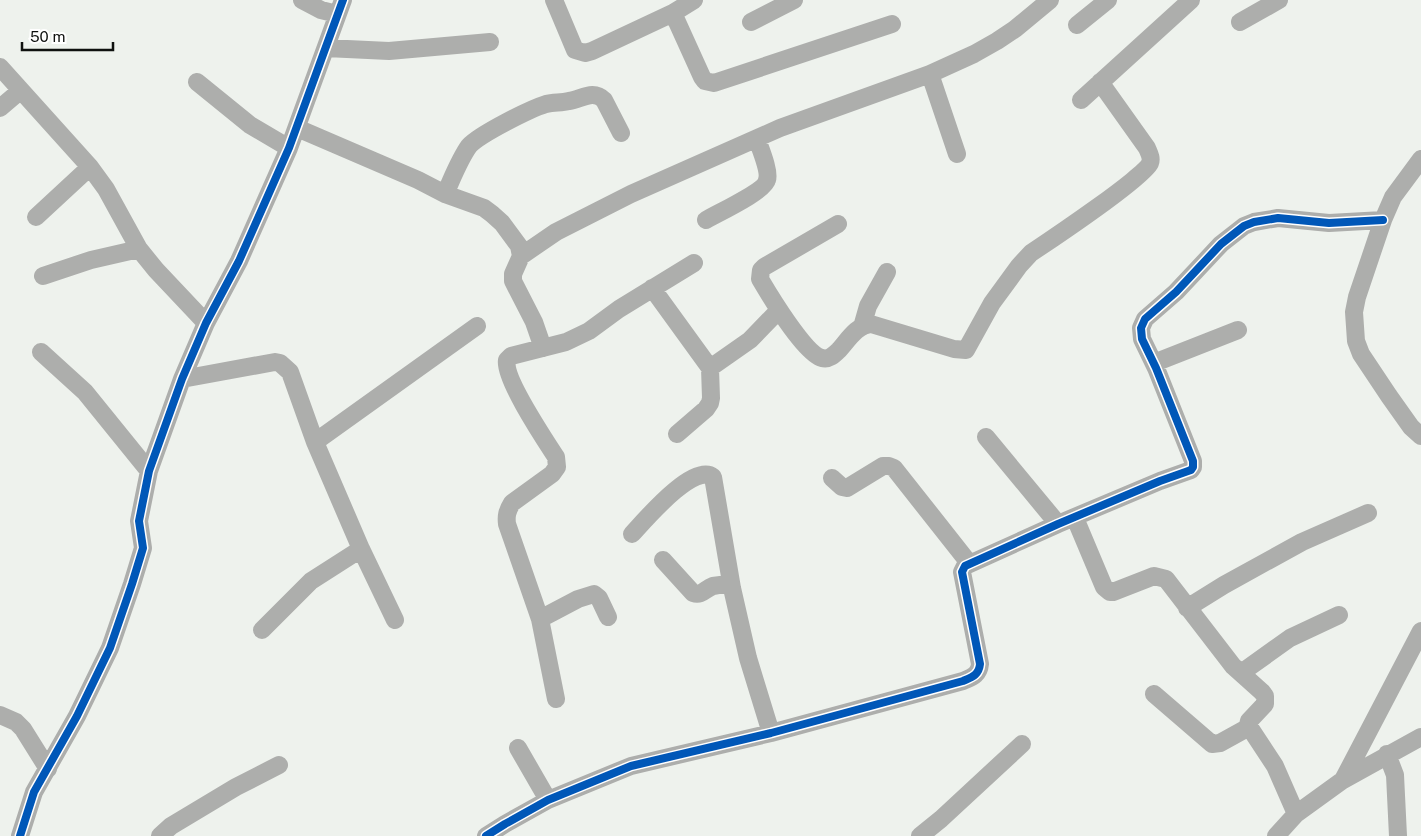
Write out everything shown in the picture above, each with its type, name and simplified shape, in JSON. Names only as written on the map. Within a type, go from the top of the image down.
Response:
[{"type":"street","points":[[20,836],[34,792],[77,716],[110,648],[143,548],[139,521],[148,471],[182,379],[206,323],[239,261],[289,148],[340,7],[322,10],[302,0]]},
{"type":"street","points":[[558,1],[575,50],[585,52],[592,51],[673,13],[694,0]]},
{"type":"street","points":[[751,22],[794,0]]},
{"type":"street","points":[[543,348],[534,322],[514,280],[513,274],[521,256],[556,232],[631,194],[780,128],[930,74],[997,41],[1015,29],[1050,0]]},
{"type":"street","points":[[1077,25],[1108,0]]},
{"type":"street","points":[[1082,100],[1191,0]]},
{"type":"street","points":[[1240,22],[1279,0]]},
{"type":"street","points":[[673,13],[702,77],[714,83],[892,24]]},
{"type":"street","points":[[326,48],[389,51],[490,42]]},
{"type":"street","points":[[0,66],[20,91],[90,167],[106,189],[139,249],[206,323]]},
{"type":"street","points":[[930,74],[957,154]]},
{"type":"street","points":[[197,82],[250,125],[289,148]]},
{"type":"street","points":[[862,326],[876,325],[954,349],[966,350],[992,303],[1019,266],[1032,253],[1123,188],[1150,165],[1151,158],[1147,148],[1100,82]]},
{"type":"street","points":[[0,108],[20,91]]},
{"type":"street","points":[[445,194],[470,146],[478,138],[546,104],[570,101],[591,94],[600,96],[604,100],[621,133]]},
{"type":"street","points":[[297,128],[418,180],[445,194],[474,204],[492,214],[515,239],[521,256]]},
{"type":"street","points":[[706,220],[758,191],[766,183],[768,179],[767,172],[757,139]]},
{"type":"street","points":[[1421,158],[1394,197],[1357,297],[1354,312],[1356,341],[1361,354],[1389,396],[1411,426],[1421,436]]},
{"type":"street","points":[[36,217],[90,167]]},
{"type":"street","points":[[486,836],[548,800],[631,766],[771,733],[963,682],[978,673],[980,664],[962,572],[970,563],[1058,524],[1185,473],[1191,470],[1193,466],[1194,461],[1142,338],[1142,328],[1145,319],[1176,292],[1221,244],[1244,226],[1254,222],[1278,218],[1335,223],[1384,220]]},
{"type":"street","points":[[838,224],[761,270],[760,279],[779,310],[812,352],[828,359],[862,326],[868,306],[887,272]]},
{"type":"street","points":[[43,276],[91,260],[139,249]]},
{"type":"street","points":[[556,699],[540,619],[506,517],[512,503],[552,474],[558,463],[530,416],[507,370],[507,360],[511,356],[566,342],[589,331],[619,308],[694,263]]},
{"type":"street","points":[[652,288],[710,368],[710,403],[706,409],[677,434]]},
{"type":"street","points":[[710,368],[750,340],[779,310]]},
{"type":"street","points":[[315,442],[477,326]]},
{"type":"street","points":[[1154,363],[1238,330]]},
{"type":"street","points":[[41,352],[85,392],[148,471]]},
{"type":"street","points":[[182,379],[269,363],[280,363],[290,372],[315,442],[361,549],[395,620]]},
{"type":"street","points":[[986,437],[1058,524]]},
{"type":"street","points":[[832,478],[845,488],[884,466],[894,468],[970,563]]},
{"type":"street","points":[[632,534],[667,496],[698,475],[710,474],[715,482],[731,584],[748,658],[771,733]]},
{"type":"street","points":[[1187,608],[1224,585],[1302,542],[1368,513]]},
{"type":"street","points":[[1075,518],[1107,591],[1113,592],[1145,579],[1160,576],[1166,579],[1241,674],[1262,692],[1266,700],[1265,704],[1249,721],[1249,727],[1275,766],[1296,814]]},
{"type":"street","points":[[262,630],[310,581],[361,549]]},
{"type":"street","points":[[663,560],[693,593],[698,595],[711,587],[731,584]]},
{"type":"street","points":[[540,619],[594,594],[599,598],[608,617]]},
{"type":"street","points":[[1241,674],[1290,638],[1339,615]]},
{"type":"street","points":[[1343,780],[1421,631]]},
{"type":"street","points":[[1154,694],[1212,744],[1220,743],[1249,727]]},
{"type":"street","points":[[0,714],[16,722],[23,729],[48,769]]},
{"type":"street","points":[[1276,836],[1296,814],[1343,780],[1387,754],[1421,737]]},
{"type":"street","points":[[920,836],[1022,744]]},
{"type":"street","points":[[518,748],[548,800]]},
{"type":"street","points":[[1387,754],[1395,775],[1398,836]]},
{"type":"street","points":[[160,836],[171,826],[236,787],[279,765]]},
{"type":"cycle path","points":[[20,836],[34,792],[77,716],[110,648],[143,548],[139,521],[149,471],[182,379],[206,323],[239,261],[289,148],[343,0]]},
{"type":"cycle path","points":[[486,836],[548,800],[631,766],[771,733],[963,681],[975,675],[980,664],[962,572],[965,566],[1058,524],[1191,470],[1193,467],[1193,461],[1156,368],[1142,339],[1141,328],[1145,319],[1176,292],[1221,244],[1244,226],[1254,222],[1278,218],[1329,223],[1383,220]]}]
